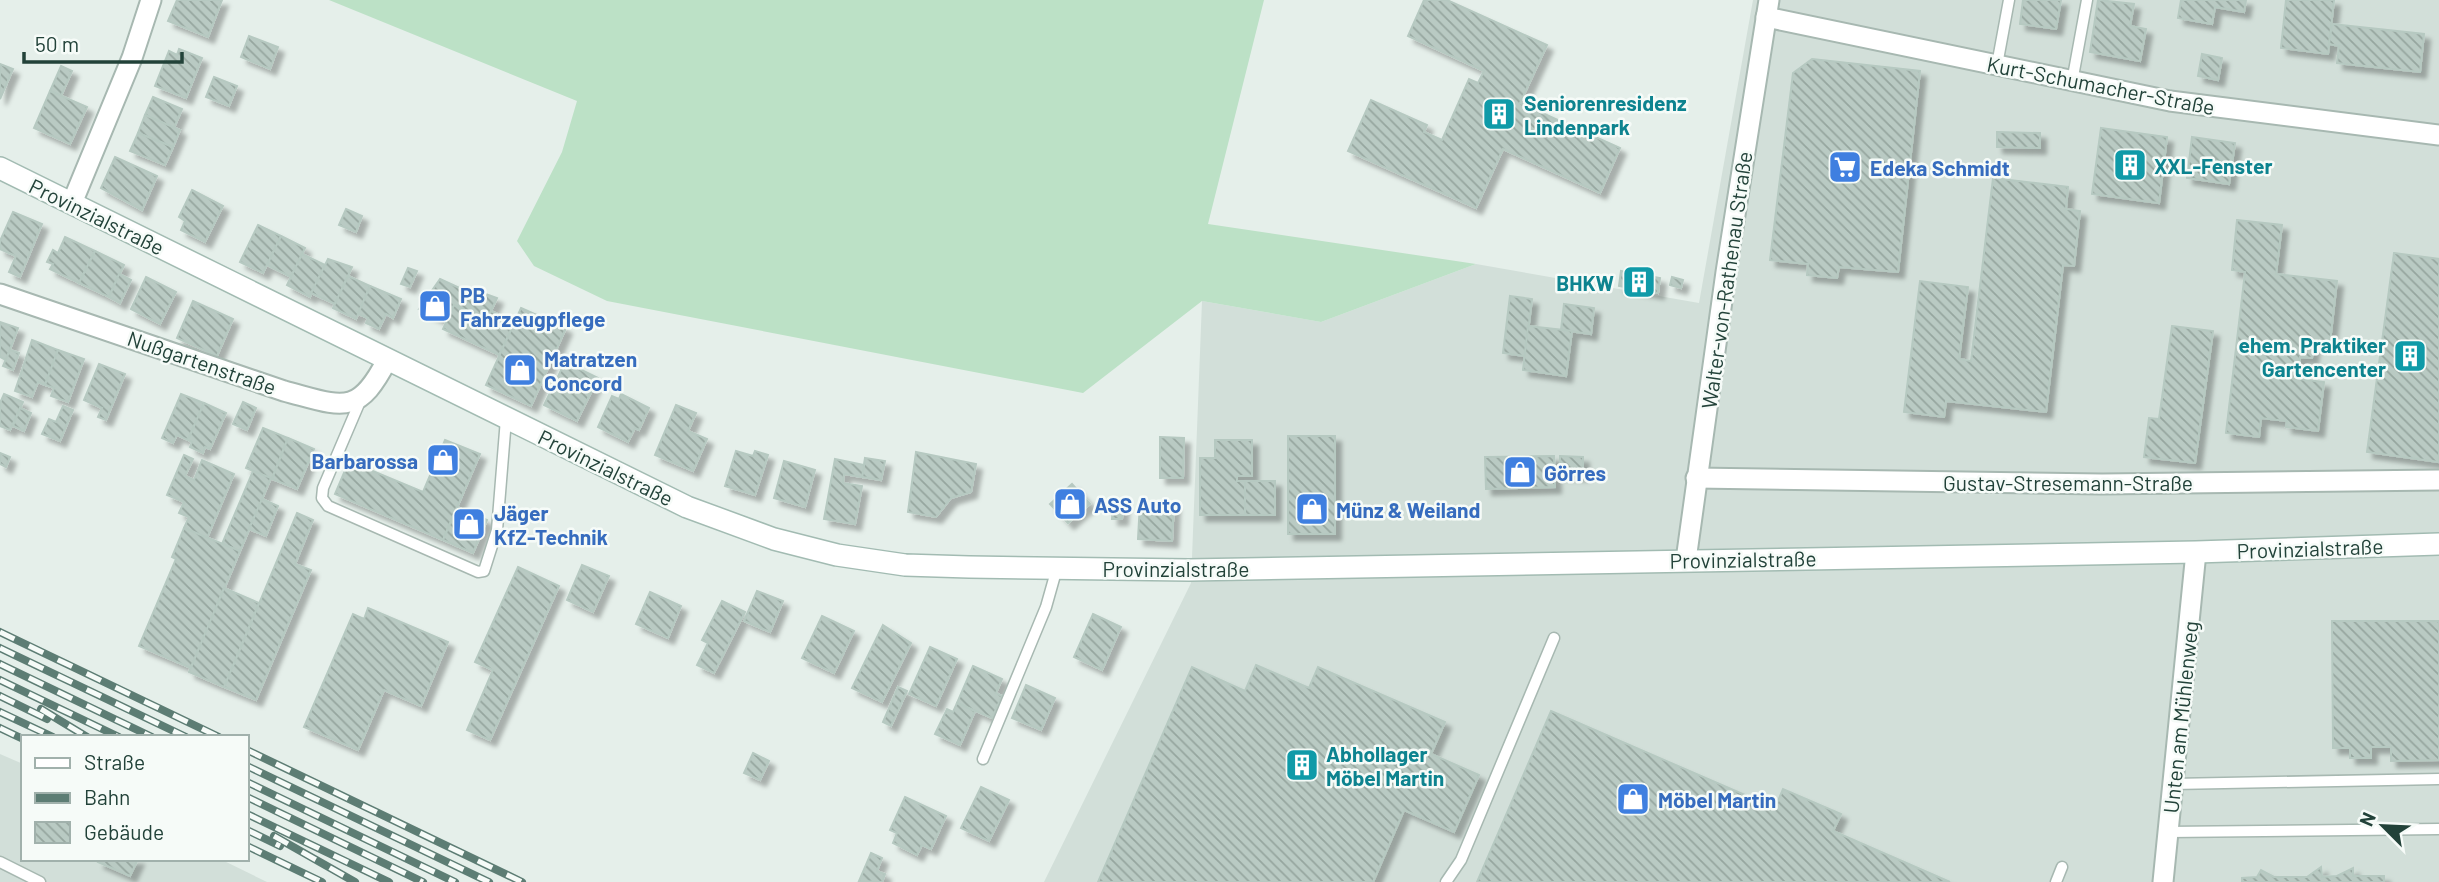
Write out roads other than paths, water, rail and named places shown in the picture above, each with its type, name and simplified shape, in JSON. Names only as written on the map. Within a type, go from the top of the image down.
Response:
[{"type":"main road","name":"Provinzialstraße","points":[[0,169],[687,507],[774,539],[837,555],[905,565],[1189,569],[2196,552],[2439,544]]},
{"type":"street","points":[[72,203],[132,58],[151,0]]},
{"type":"street","name":"Kurt-Schumacher-Straße","points":[[1767,8],[2072,83],[2261,115],[2439,135]]},
{"type":"street","name":"Walter-von-Rathenau Straße","points":[[1686,560],[1767,8]]},
{"type":"street","name":"Nußgartenstraße","points":[[0,294],[284,391],[327,402],[361,399]]},
{"type":"street","points":[[361,399],[373,388],[387,360]]},
{"type":"street","name":"Gustav-Stresemann-Straße","points":[[1696,478],[2102,484],[2439,480]]},
{"type":"street","name":"Unten am Mühlenweg","points":[[2163,882],[2196,552]]},
{"type":"lane","points":[[1997,65],[2010,0]]},
{"type":"lane","points":[[2072,83],[2087,0]]},
{"type":"lane","points":[[361,399],[323,488],[322,499],[328,506],[478,572],[484,572],[497,530],[506,419]]},
{"type":"lane","points":[[983,759],[1046,607],[1057,568]]},
{"type":"lane","points":[[1446,882],[1461,860],[1554,638]]},
{"type":"lane","points":[[2173,784],[2439,779]]},
{"type":"lane","points":[[2168,832],[2439,829]]},
{"type":"lane","points":[[0,862],[40,882]]},
{"type":"lane","points":[[2056,882],[2062,867],[2065,882]]},
{"type":"railway","points":[[0,632],[215,735]]},
{"type":"railway","points":[[0,648],[182,735]]},
{"type":"railway","points":[[0,664],[148,735]]},
{"type":"railway","points":[[0,680],[115,735]]},
{"type":"railway","points":[[0,696],[47,719]]},
{"type":"railway","points":[[41,709],[84,735]]},
{"type":"railway","points":[[0,712],[49,735]]},
{"type":"railway","points":[[0,728],[21,738]]},
{"type":"railway","points":[[248,750],[522,882]]},
{"type":"railway","points":[[248,766],[489,882]]},
{"type":"railway","points":[[248,782],[455,882]]},
{"type":"railway","points":[[248,797],[423,882]]},
{"type":"railway","points":[[248,814],[389,882]]},
{"type":"railway","points":[[248,830],[280,846]]},
{"type":"railway","points":[[274,836],[355,882]]},
{"type":"railway","points":[[248,846],[322,882]]},
{"type":"place","name":"Seniorenresidenz Lindenpark","points":[[1499,114]]},
{"type":"place","name":"XXL-Fenster","points":[[2130,165]]},
{"type":"place","name":"Edeka Schmidt","points":[[1845,167]]},
{"type":"place","name":"BHKW","points":[[1639,282]]},
{"type":"place","name":"PB Fahrzeugpflege","points":[[435,306]]},
{"type":"place","name":"ehem. Praktiker Gartencenter","points":[[2410,356]]},
{"type":"place","name":"Matratzen Concord","points":[[520,370]]},
{"type":"place","name":"Barbarossa","points":[[443,460]]},
{"type":"place","name":"Görres","points":[[1520,472]]},
{"type":"place","name":"ASS Auto","points":[[1070,504]]},
{"type":"place","name":"Münz & Weiland","points":[[1312,509]]},
{"type":"place","name":"Jäger KfZ-Technik","points":[[469,524]]},
{"type":"place","name":"Abhollager Möbel Martin","points":[[1302,765]]},
{"type":"place","name":"Möbel Martin","points":[[1633,799]]}]
